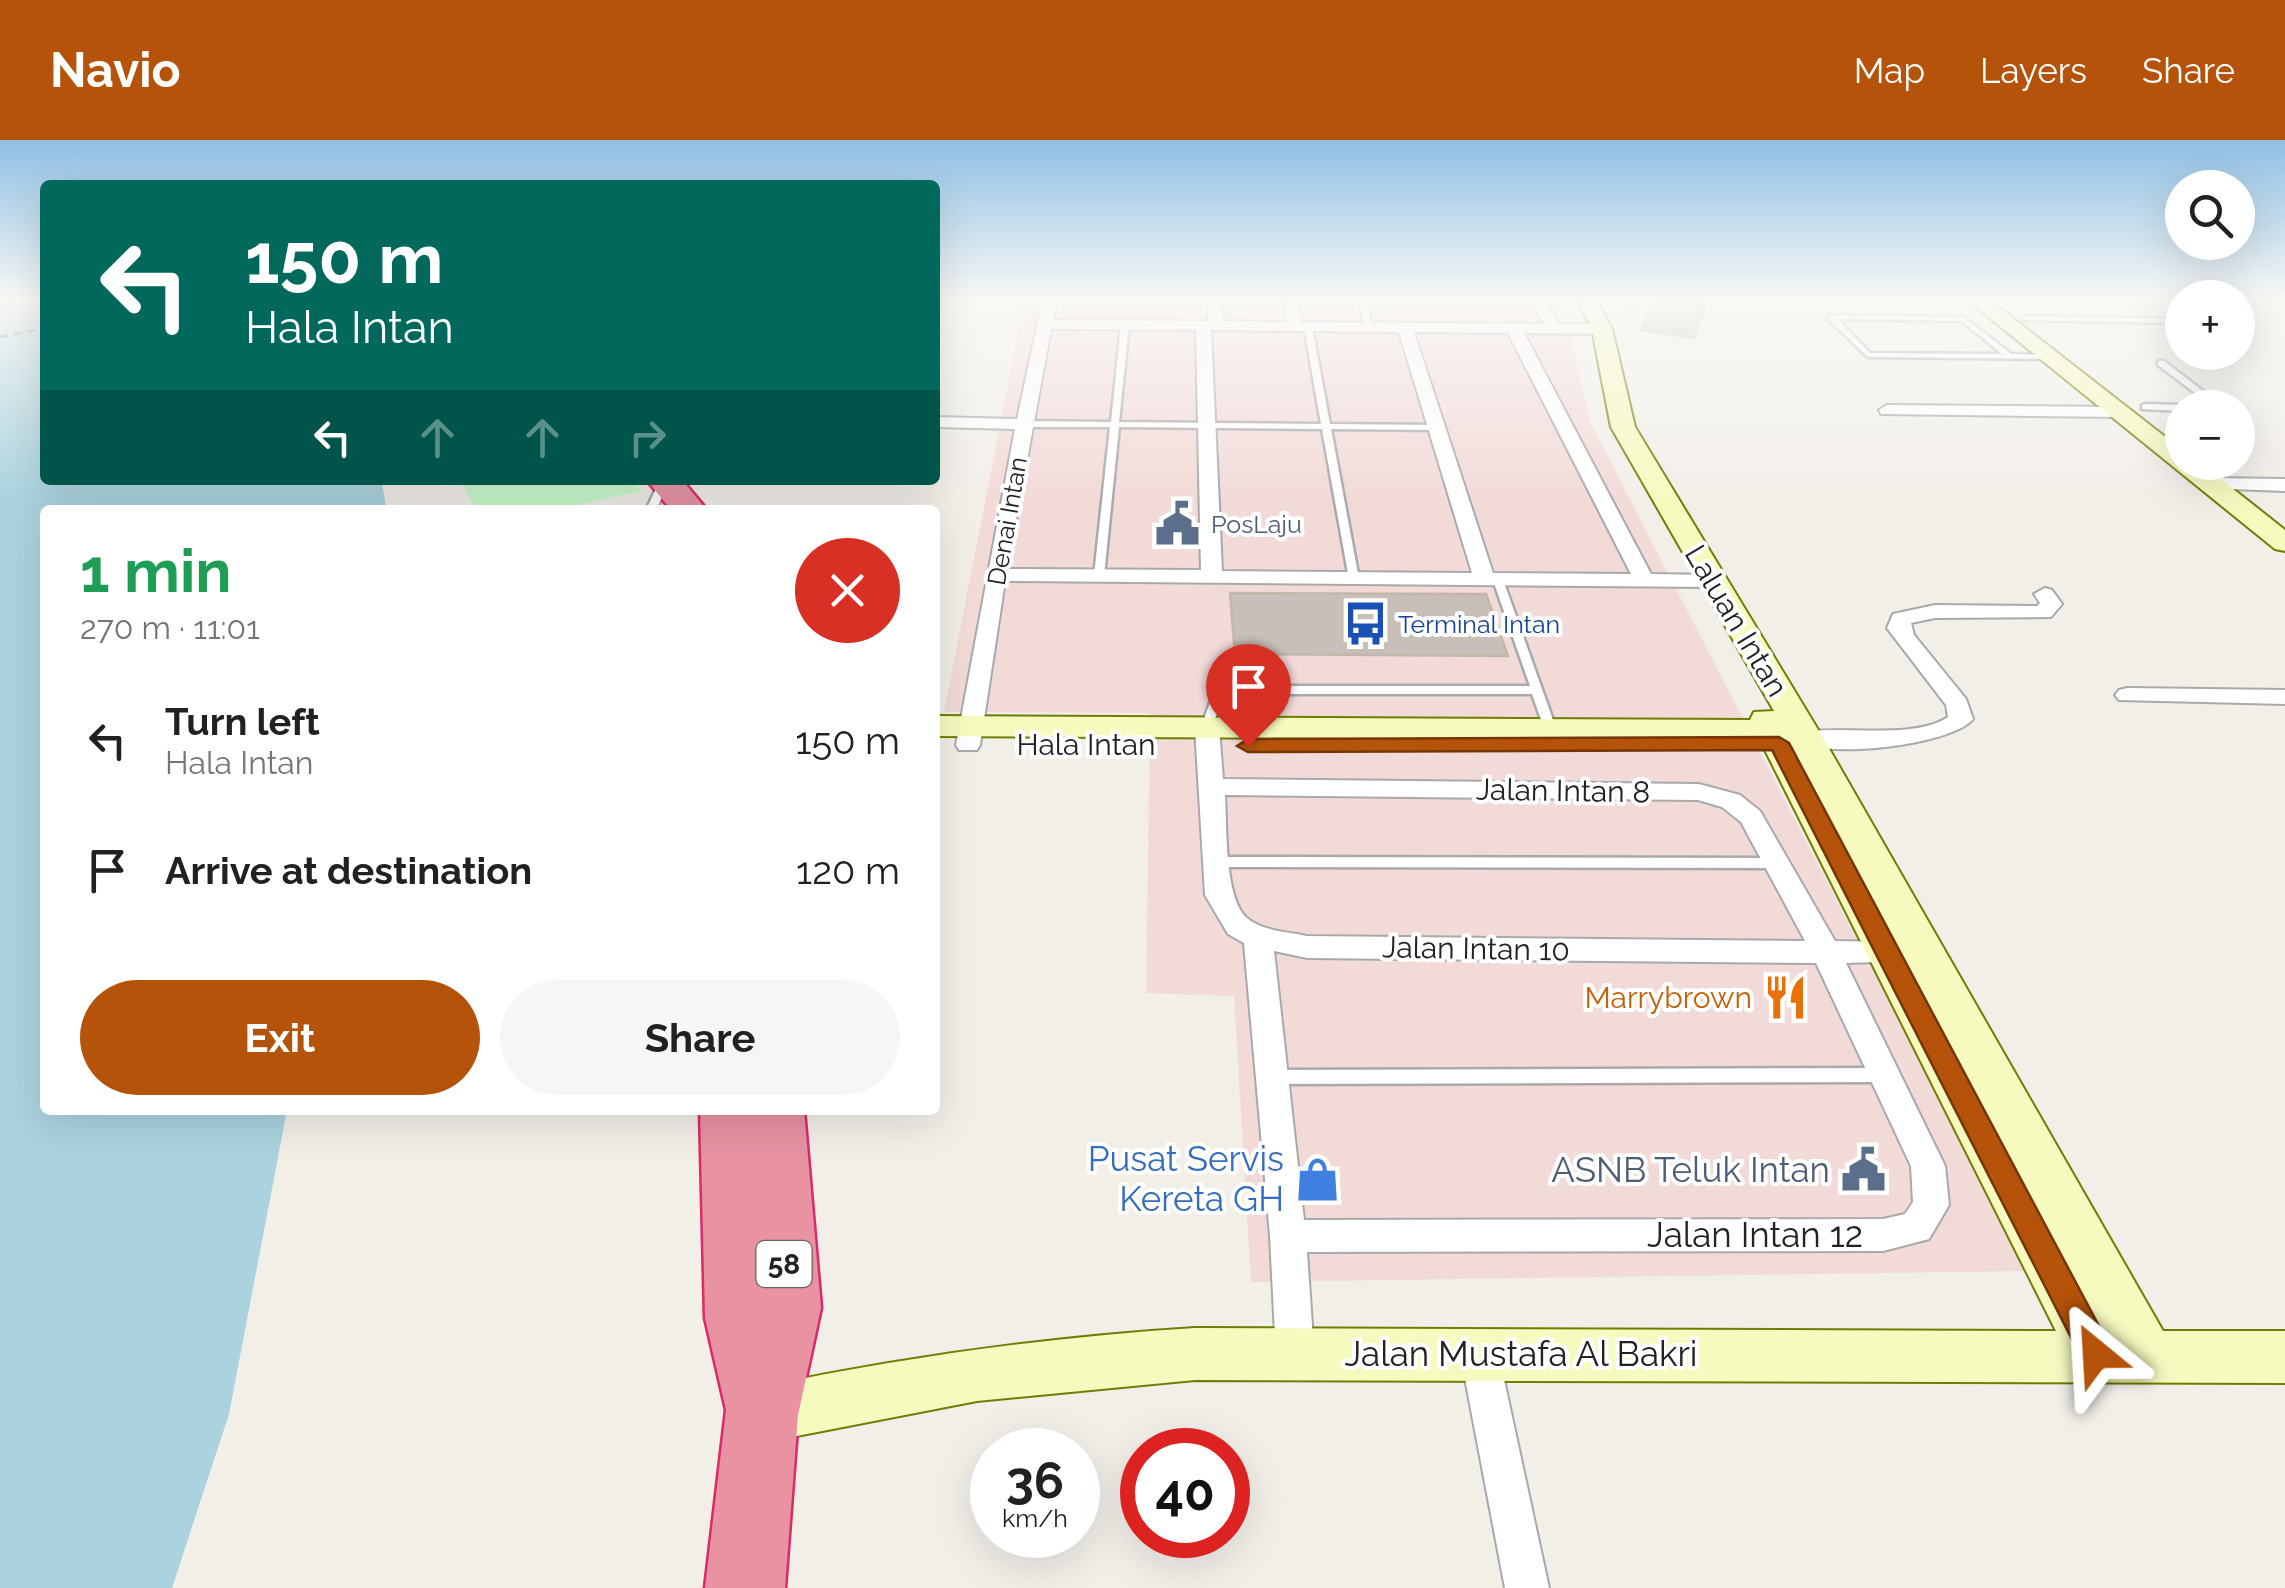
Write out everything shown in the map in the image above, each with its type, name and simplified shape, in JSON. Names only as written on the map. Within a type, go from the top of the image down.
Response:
[{"type":"highway","points":[[669,485],[685,505]]},
{"type":"highway","name":"58","points":[[730,1115],[740,1318],[762,1414]]},
{"type":"highway","name":"58","points":[[745,1588],[762,1414],[787,1308],[774,1115]]},
{"type":"street","name":"Denai Intan","points":[[958,739],[998,575],[1037,366]]},
{"type":"street","points":[[1209,366],[1212,577]]},
{"type":"street","points":[[1417,366],[1492,580]]},
{"type":"street","points":[[1533,366],[1644,580]]},
{"type":"street","name":"Laluan Intan","points":[[1605,366],[1623,427],[1700,581],[2122,1354]]},
{"type":"street","points":[[2061,366],[2165,448]]},
{"type":"street","points":[[2090,366],[2165,422]]},
{"type":"street","points":[[1887,410],[2120,412]]},
{"type":"street","points":[[940,422],[1025,424]]},
{"type":"street","points":[[2222,480],[2285,544]]},
{"type":"street","points":[[2235,480],[2249,485],[2285,512]]},
{"type":"street","points":[[2249,485],[2285,485]]},
{"type":"street","points":[[998,575],[1700,581]]},
{"type":"street","points":[[1786,737],[1900,738],[1934,736],[1951,729],[1961,719],[1958,704],[1906,640],[1898,628],[1901,619],[1914,614],[1952,612],[2044,612],[2052,604],[2045,594]]},
{"type":"street","points":[[2127,695],[2285,697]]},
{"type":"street","points":[[1208,736],[1218,895],[1238,927],[1258,937],[1288,1236],[1295,1354]]},
{"type":"street","name":"Hala Intan","points":[[958,739],[1786,737]]},
{"type":"street","name":"Jalan Intan 8","points":[[1213,787],[1698,792],[1731,801],[1752,817],[1826,952]]},
{"type":"street","name":"Jalan Intan 10","points":[[1258,937],[1306,947],[1906,953]]},
{"type":"street","name":"Jalan Intan 12","points":[[1288,1236],[1882,1235],[1916,1228],[1931,1205],[1928,1166],[1826,952]]},
{"type":"street","points":[[1479,1352],[1526,1588]]},
{"type":"street","name":"Jalan Mustafa Al Bakri","points":[[762,1414],[882,1387],[1016,1367],[1196,1354],[2285,1356]]},
{"type":"lane","points":[[1099,576],[1122,366]]},
{"type":"lane","points":[[1311,366],[1354,578]]},
{"type":"lane","points":[[2162,366],[2196,390]]},
{"type":"lane","points":[[2145,407],[2165,408]]},
{"type":"lane","points":[[1025,424],[1437,427]]},
{"type":"lane","points":[[1492,580],[1552,737]]},
{"type":"lane","points":[[1208,736],[1215,702],[1249,690],[1536,690]]},
{"type":"lane","points":[[1215,862],[1778,864]]},
{"type":"lane","points":[[1273,1077],[1885,1076]]},
{"type":"shaded area","points":[[1012,366],[1577,366],[1590,422],[2028,1271],[1251,1282],[1234,996],[1146,993],[1150,713],[944,712]]},
{"type":"green space","points":[[463,485],[637,485],[641,491],[576,505],[473,505]]},
{"type":"water","points":[[0,366],[40,366],[40,485],[382,485],[386,505],[40,505],[40,1115],[286,1115],[229,1414],[172,1588],[0,1588]]},
{"type":"building","name":"Terminal Intan","points":[[1230,593],[1486,594],[1508,656],[1235,654]]},
{"type":"place","name":"PosLaju","points":[[1178,524]]},
{"type":"place","name":"Terminal Intan","points":[[1365,624]]},
{"type":"place","name":"Marrybrown","points":[[1785,998]]},
{"type":"place","name":"ASNB Teluk Intan","points":[[1863,1170]]},
{"type":"place","name":"Pusat Servis Kereta GH","points":[[1317,1179]]},
{"type":"route","points":[[1248,746],[1779,743],[2096,1354]]}]
